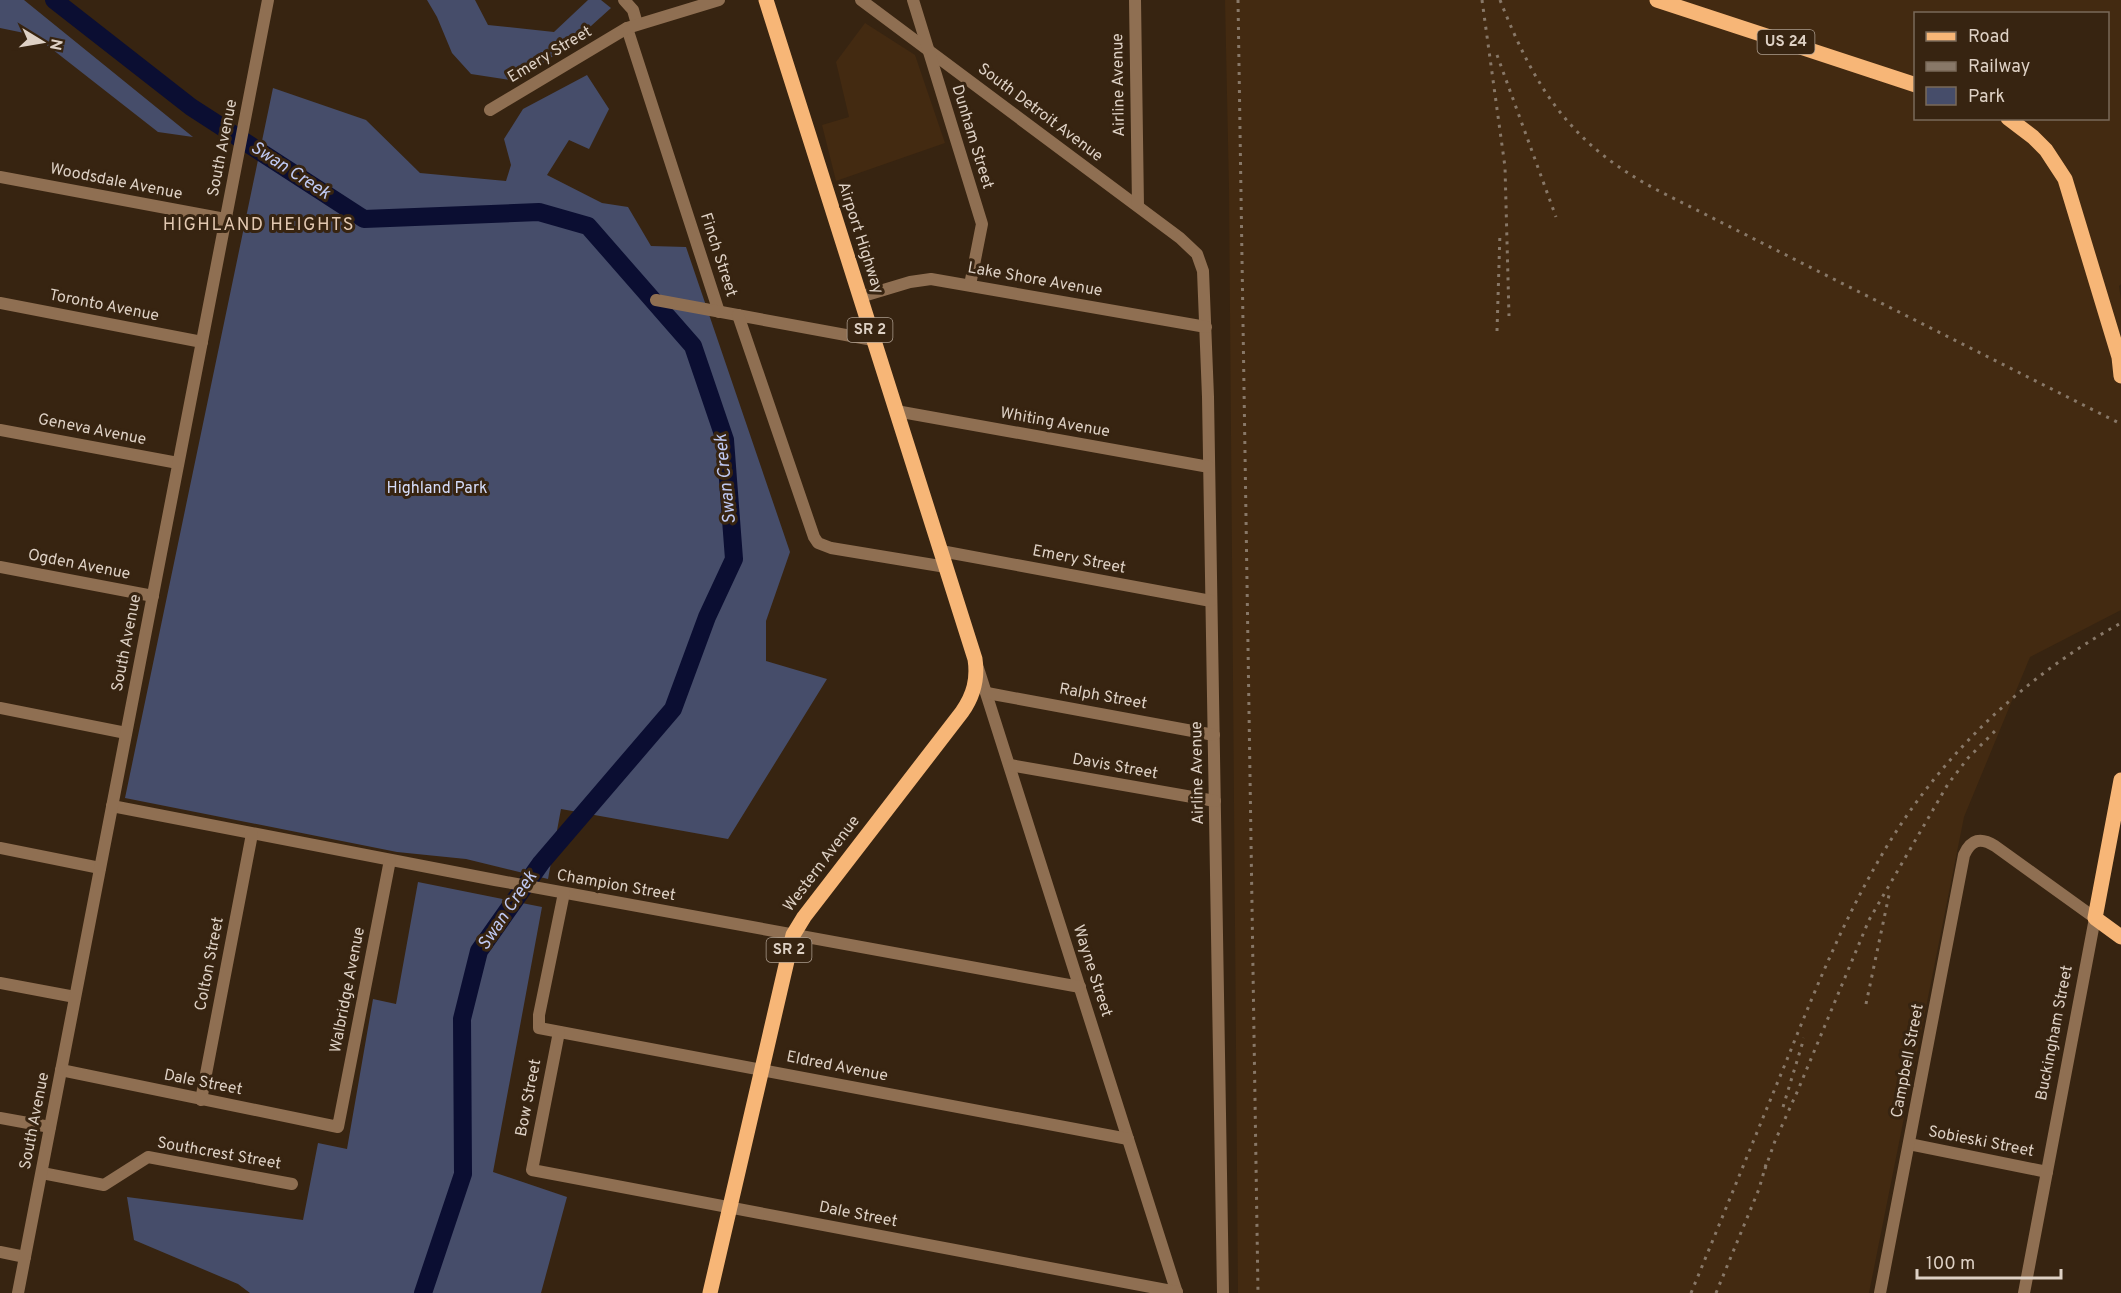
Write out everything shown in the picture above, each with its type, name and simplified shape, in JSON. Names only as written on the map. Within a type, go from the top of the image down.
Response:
[{"type":"main road","name":"Airport Highway","points":[[766,0],[975,659]]},
{"type":"main road","name":"US 24","points":[[1657,0],[1914,84]]},
{"type":"main road","points":[[2011,120],[2046,150],[2065,179],[2119,357],[2121,376]]},
{"type":"main road","name":"Western Avenue","points":[[710,1293],[793,935],[804,917],[966,705],[976,679],[975,659]]},
{"type":"main road","name":"Buckingham Street","points":[[2095,918],[2121,780]]},
{"type":"main road","points":[[2095,918],[2121,937]]},
{"type":"street","name":"South Avenue","points":[[18,1293],[268,0]]},
{"type":"street","name":"Finch Street","points":[[624,0],[633,10],[632,26],[719,312],[738,315],[814,537],[818,543],[843,550],[946,567]]},
{"type":"street","name":"Emery Street","points":[[490,110],[632,26],[719,0]]},
{"type":"street","name":"South Detroit Avenue","points":[[861,0],[1138,206],[1197,254]]},
{"type":"street","name":"Dunham Street","points":[[913,0],[982,224],[970,285]]},
{"type":"street","name":"Airline Avenue","points":[[1135,0],[1138,206]]},
{"type":"street","name":"Woodsdale Avenue","points":[[0,177],[225,219]]},
{"type":"street","name":"Airline Avenue","points":[[1197,254],[1203,271],[1206,327],[1223,1293]]},
{"type":"street","name":"Lake Shore Avenue","points":[[860,297],[927,279],[1206,327]]},
{"type":"street","points":[[656,300],[719,312]]},
{"type":"street","name":"Toronto Avenue","points":[[0,303],[202,342]]},
{"type":"street","points":[[738,315],[873,340]]},
{"type":"street","name":"Whiting Avenue","points":[[896,411],[1209,467]]},
{"type":"street","name":"Geneva Avenue","points":[[0,430],[178,463]]},
{"type":"street","name":"Emery Street","points":[[941,551],[1211,601]]},
{"type":"street","name":"Ogden Avenue","points":[[0,567],[153,596]]},
{"type":"street","name":"Wayne Street","points":[[975,659],[1177,1293]]},
{"type":"street","name":"Ralph Street","points":[[987,693],[1214,735]]},
{"type":"street","points":[[0,708],[126,733]]},
{"type":"street","name":"Davis Street","points":[[1010,765],[1215,801]]},
{"type":"street","name":"Champion Street","points":[[112,807],[564,893],[1080,987]]},
{"type":"street","name":"Colton Street","points":[[201,1100],[252,834]]},
{"type":"street","name":"Campbell Street","points":[[1880,1293],[1964,855],[1970,844],[1976,840],[1988,841],[2095,918]]},
{"type":"street","points":[[0,848],[100,868]]},
{"type":"street","name":"Walbridge Avenue","points":[[338,1127],[390,860]]},
{"type":"street","name":"Eldred Avenue","points":[[564,893],[539,1015],[540,1028],[1128,1139]]},
{"type":"street","name":"Buckingham Street","points":[[2024,1293],[2095,918]]},
{"type":"street","points":[[0,983],[75,997]]},
{"type":"street","name":"Bow Street","points":[[532,1170],[559,1032]]},
{"type":"street","name":"Dale Street","points":[[61,1070],[338,1127]]},
{"type":"street","points":[[0,1118],[50,1127]]},
{"type":"street","name":"Sobieski Street","points":[[1909,1144],[2047,1172]]},
{"type":"street","name":"Southcrest Street","points":[[42,1173],[104,1185],[148,1157],[292,1184]]},
{"type":"street","name":"Dale Street","points":[[532,1170],[1177,1293]]},
{"type":"street","points":[[0,1252],[25,1257]]},
{"type":"shaded area","points":[[1225,0],[2121,0],[2121,284],[2119,286],[2121,300],[2121,610],[2030,657],[1964,817],[1869,1293],[1238,1293],[1229,189]]},
{"type":"shaded area","points":[[865,23],[915,55],[945,143],[836,181],[822,125],[849,117],[836,62]]},
{"type":"green space","points":[[0,0],[24,0],[193,137],[158,132],[34,35],[0,28]]},
{"type":"green space","points":[[427,0],[475,0],[488,25],[554,32],[588,0],[601,0],[611,8],[571,44],[516,81],[471,74],[452,53]]},
{"type":"green space","name":"Highland Park","points":[[587,75],[609,109],[589,149],[569,140],[547,175],[602,203],[628,207],[651,246],[686,247],[790,552],[766,621],[766,661],[827,679],[728,839],[561,809],[548,879],[466,859],[397,852],[125,798],[273,88],[366,120],[420,173],[506,181],[511,165],[504,139],[523,109]]},
{"type":"green space","points":[[418,882],[542,907],[493,1172],[567,1197],[541,1293],[250,1293],[238,1284],[134,1240],[127,1197],[303,1220],[318,1143],[347,1149],[373,999],[396,1004]]},
{"type":"waterway","name":"Swan Creek","points":[[54,0],[191,107],[364,219],[539,212],[588,226],[693,346],[725,440],[734,559],[707,617],[673,709],[541,863],[479,951],[462,1019],[463,1174],[423,1293]]},
{"type":"railway","points":[[1238,0],[1258,1293]]},
{"type":"railway","points":[[1482,0],[1505,167],[1509,316]]},
{"type":"railway","points":[[1500,0],[1543,89],[1580,135],[1630,174],[1661,192],[2121,424]]},
{"type":"railway","points":[[1497,55],[1556,217]]},
{"type":"railway","points":[[1497,331],[1500,232]]},
{"type":"railway","points":[[1691,1293],[1828,962],[1863,889],[1899,828],[1952,758],[2014,697],[2084,645],[2121,623]]},
{"type":"railway","points":[[1765,1169],[1869,920],[1948,784],[1968,758],[1999,727]]},
{"type":"railway","points":[[1866,1004],[1889,895]]},
{"type":"railway","points":[[1783,1107],[1804,1038]]},
{"type":"railway","points":[[1716,1293],[1759,1189],[1767,1161]]},
{"type":"district","name":"HIGHLAND HEIGHTS","points":[[259,225]]}]
